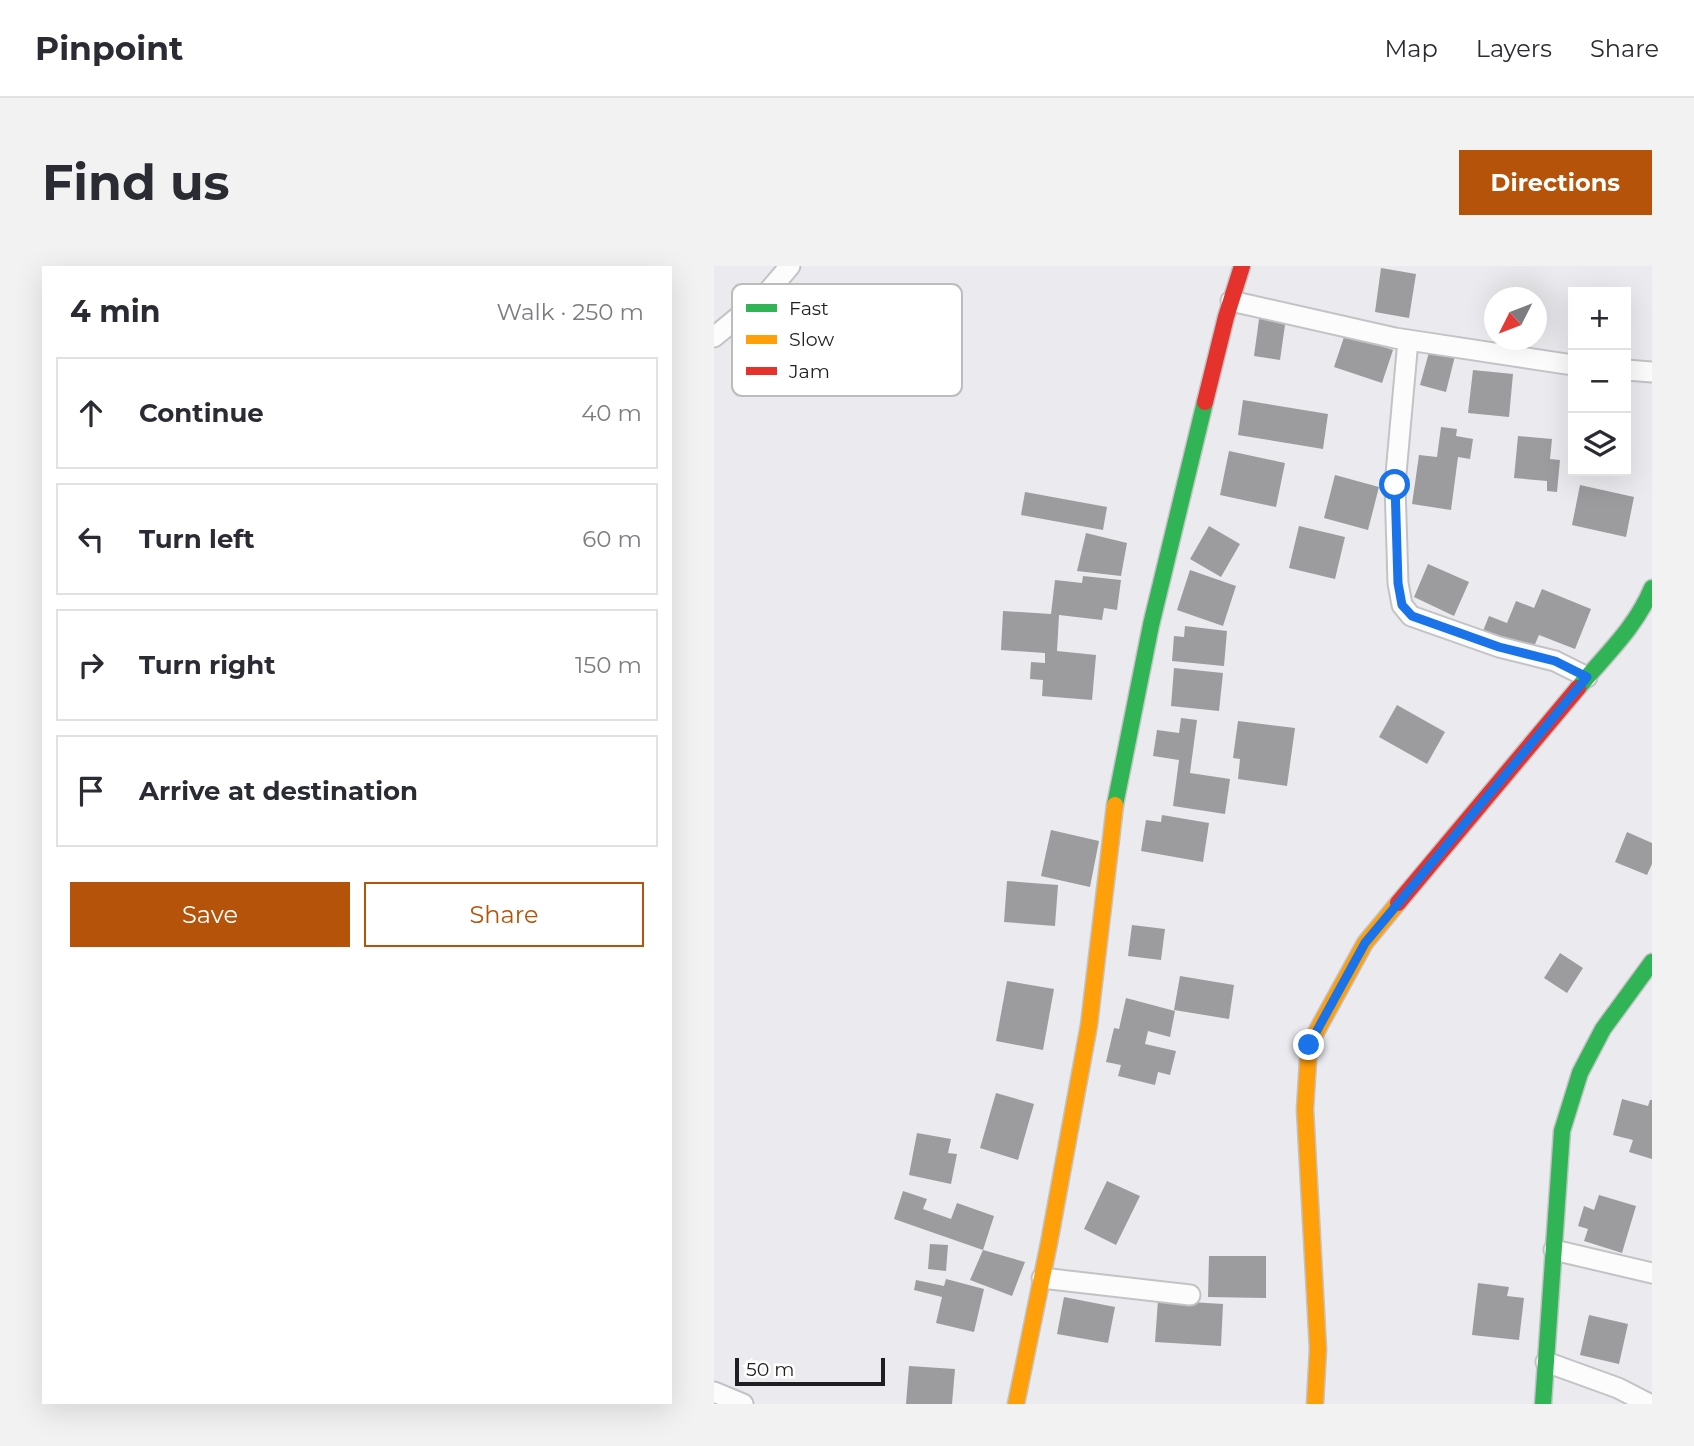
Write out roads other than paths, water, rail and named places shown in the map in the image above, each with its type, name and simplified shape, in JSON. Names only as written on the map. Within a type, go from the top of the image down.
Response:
[{"type":"street","points":[[775,284],[790,266]]},
{"type":"street","points":[[1016,1404],[1089,1025],[1116,798],[1151,625],[1242,266]]},
{"type":"street","points":[[1231,301],[1408,340],[1568,364]]},
{"type":"street","points":[[714,337],[732,322]]},
{"type":"street","points":[[1408,340],[1395,485],[1398,583],[1402,605],[1412,616],[1499,647],[1555,661],[1587,677]]},
{"type":"street","points":[[1631,370],[1652,372]]},
{"type":"street","points":[[1315,1404],[1318,1349],[1305,1109],[1309,1045],[1365,943],[1587,677],[1609,657],[1645,608],[1652,588]]},
{"type":"street","points":[[1544,1404],[1562,1131],[1580,1073],[1604,1029],[1652,962]]},
{"type":"street","points":[[1554,1250],[1652,1273]]},
{"type":"street","points":[[1042,1278],[1190,1295]]},
{"type":"street","points":[[1546,1362],[1618,1388],[1648,1404]]},
{"type":"street","points":[[714,1392],[743,1404]]}]
